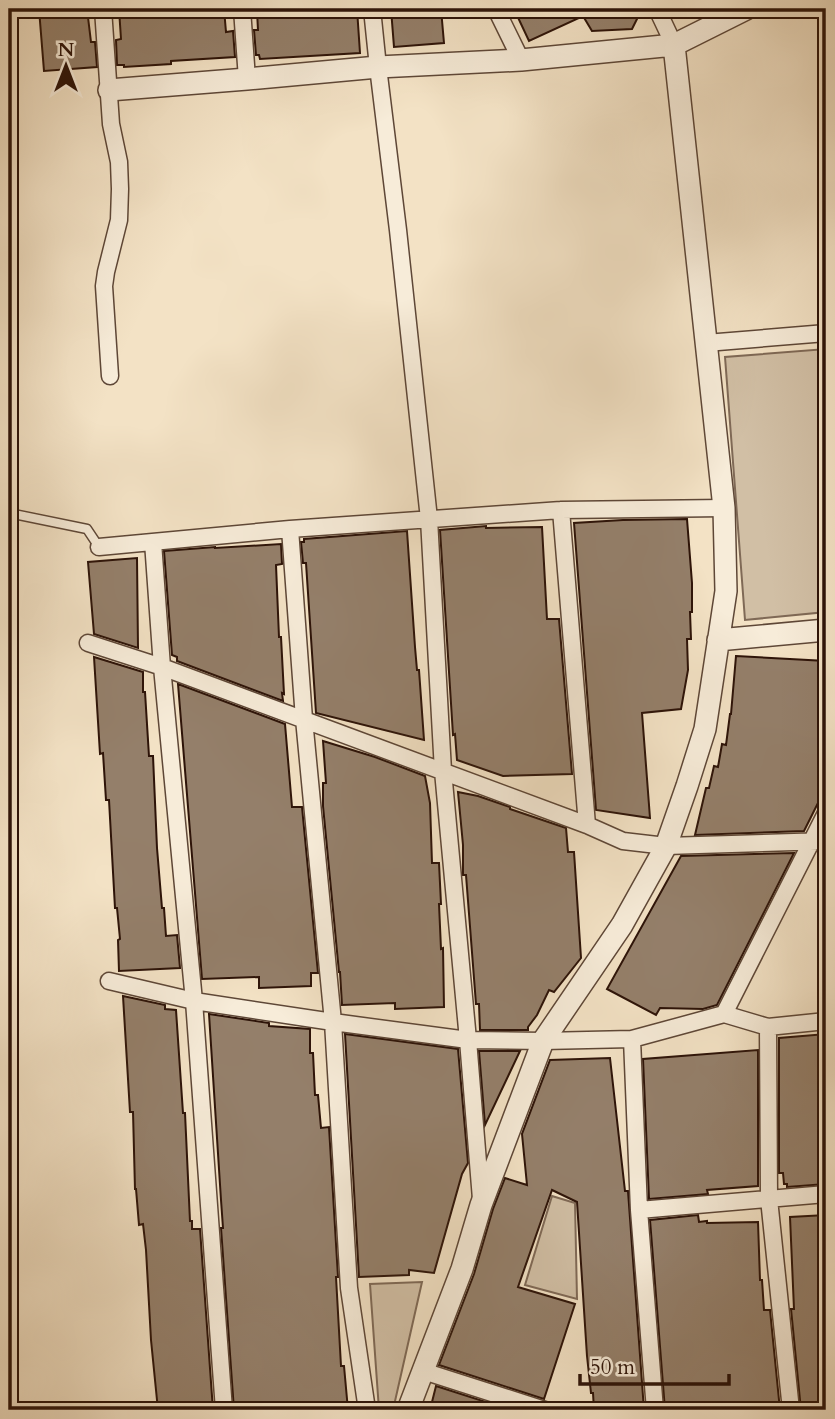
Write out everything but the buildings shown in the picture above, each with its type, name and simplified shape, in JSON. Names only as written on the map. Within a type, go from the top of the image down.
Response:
[{"type":"street","points":[[103,9],[111,124],[119,162],[120,189],[119,220],[104,286],[110,376]]},
{"type":"street","points":[[242,9],[247,79]]},
{"type":"street","points":[[373,9],[429,519],[443,771],[481,1205]]},
{"type":"street","points":[[496,9],[521,60]]},
{"type":"street","points":[[408,1410],[462,1269],[481,1205],[543,1041],[622,925],[666,846],[705,729],[726,591],[724,508],[674,45],[657,9]]},
{"type":"street","points":[[109,89],[378,67],[521,60],[674,45],[746,9]]},
{"type":"street","points":[[706,342],[826,333]]},
{"type":"street","points":[[99,547],[290,529],[561,510],[724,508]]},
{"type":"street","points":[[561,510],[587,825]]},
{"type":"street","points":[[290,529],[304,719],[333,1022],[349,1288],[367,1410]]},
{"type":"street","points":[[153,542],[162,667],[194,1001],[224,1410]]},
{"type":"street","points":[[718,640],[826,630]]},
{"type":"street","points":[[88,643],[304,719],[624,841],[666,846],[818,841]]},
{"type":"street","points":[[724,1014],[818,841],[826,813]]},
{"type":"street","points":[[109,981],[194,1001],[468,1040],[632,1039],[724,1014],[768,1027],[826,1021]]},
{"type":"street","points":[[768,1027],[769,1199],[791,1410]]},
{"type":"street","points":[[632,1039],[639,1210],[655,1410]]},
{"type":"street","points":[[639,1210],[826,1194]]},
{"type":"street","points":[[423,1371],[545,1410]]},
{"type":"lane","points":[[9,513],[87,529],[99,547]]},
{"type":"shaded area","points":[[826,349],[826,612],[745,620],[725,357]]},
{"type":"shaded area","points":[[552,1196],[575,1203],[577,1299],[525,1285]]},
{"type":"shaded area","points":[[422,1282],[393,1410],[379,1410],[370,1284]]}]
